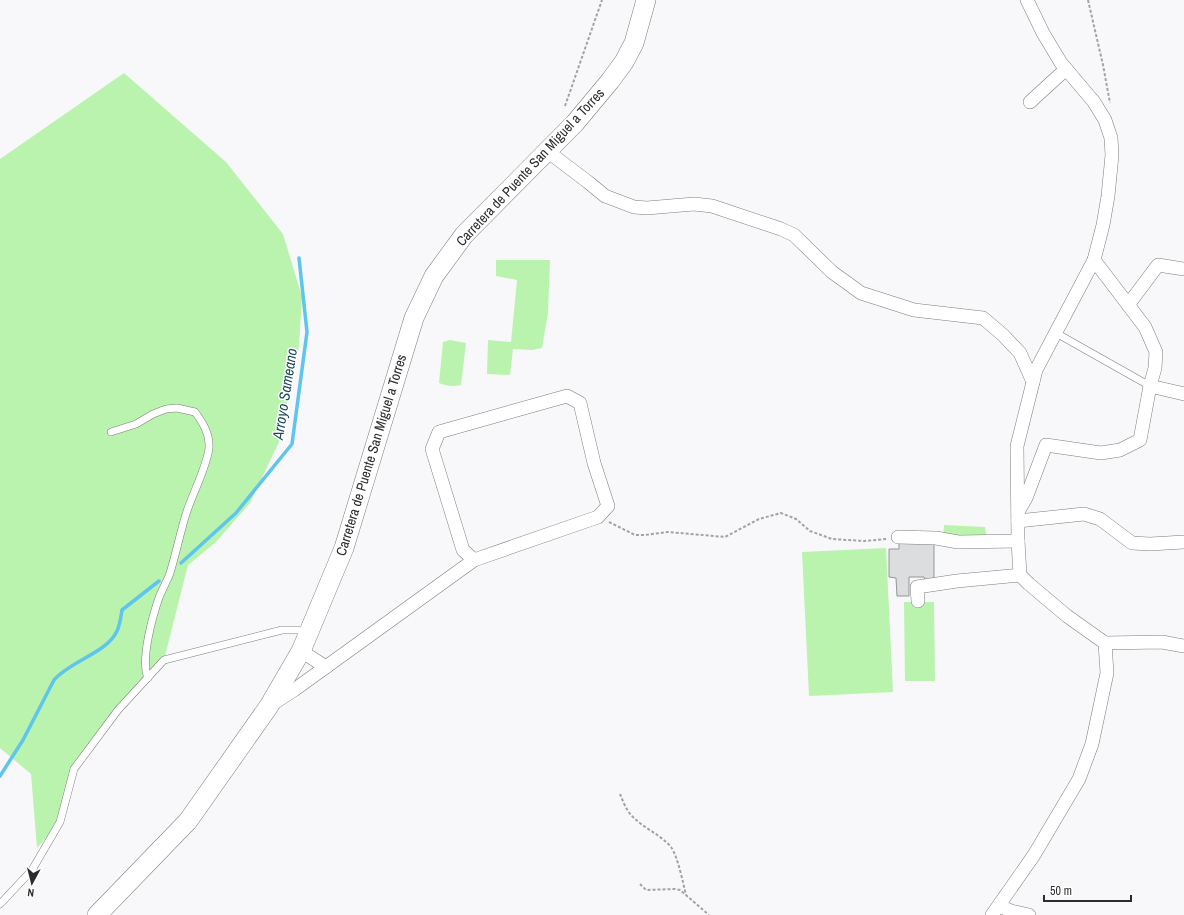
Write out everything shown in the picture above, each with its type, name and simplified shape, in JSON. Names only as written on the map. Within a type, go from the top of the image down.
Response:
[{"type":"street","name":"Carretera de Puente San Miguel a Torres","points":[[97,915],[188,821],[269,706],[301,651],[308,630],[344,548],[414,318],[434,276],[464,235],[580,118],[610,82],[624,62],[634,43],[646,0]]},
{"type":"street","points":[[1027,0],[1043,33],[1061,63],[1094,102],[1105,120],[1111,138],[1112,155],[1108,196],[1103,225],[1094,260],[1036,370],[1017,446],[1018,541],[1020,575],[1067,616],[1105,643],[1162,642],[1184,646]]},
{"type":"street","points":[[1030,102],[1066,69]]},
{"type":"street","points":[[547,151],[605,196],[634,207],[647,208],[694,204],[712,206],[781,229],[794,235],[832,272],[861,293],[914,310],[983,318],[1003,335],[1020,353],[1033,382]]},
{"type":"street","points":[[1018,517],[1046,444],[1101,453],[1120,450],[1140,440],[1150,386],[1155,368],[1156,352],[1145,327],[1094,260]]},
{"type":"street","points":[[1128,305],[1158,265],[1184,269]]},
{"type":"street","points":[[1150,386],[1184,394]]},
{"type":"street","points":[[269,706],[294,690],[474,560],[598,517],[608,506],[594,463],[580,403],[567,396],[439,432],[432,449],[463,550],[474,560]]},
{"type":"street","points":[[1018,517],[1084,514],[1100,519],[1132,542],[1150,544],[1184,542]]},
{"type":"street","points":[[898,537],[936,538],[958,542],[1018,541]]},
{"type":"street","points":[[918,600],[917,587],[957,581],[1020,575]]},
{"type":"street","points":[[995,910],[1034,855],[1080,779],[1092,744],[1107,673],[1105,643]]},
{"type":"street","points":[[301,651],[326,667]]},
{"type":"street","points":[[995,910],[1011,911],[1029,915]]},
{"type":"lane","points":[[1056,333],[1150,386]]},
{"type":"lane","points":[[111,432],[136,424],[153,414],[166,409],[177,408],[195,412],[205,426],[209,438],[209,448],[205,462],[187,512],[169,575],[160,596],[151,626],[146,649],[145,671],[148,678]]},
{"type":"lane","points":[[0,904],[32,870],[60,822],[74,769],[118,710],[164,660],[282,630],[308,630]]},
{"type":"path","points":[[565,106],[602,0]]},
{"type":"path","points":[[1088,0],[1111,108]]},
{"type":"path","points":[[598,517],[635,535],[668,532],[725,537],[760,519],[781,513],[796,519],[810,532],[832,539],[864,541],[898,537]]},
{"type":"path","points":[[620,794],[631,816],[672,848],[686,895]]},
{"type":"path","points":[[640,884],[646,890],[680,890],[709,915]]},
{"type":"green space","points":[[124,73],[226,162],[283,234],[302,297],[299,346],[279,442],[250,503],[216,542],[188,565],[164,660],[74,769],[60,822],[37,848],[31,774],[0,748],[0,159]]},
{"type":"green space","points":[[496,260],[550,260],[548,313],[542,348],[532,350],[513,349],[510,375],[487,374],[488,340],[511,342],[517,280],[496,276]]},
{"type":"green space","points":[[450,340],[466,343],[461,385],[450,386],[439,383],[443,342]]},
{"type":"green space","points":[[944,525],[985,527],[987,542],[943,539]]},
{"type":"green space","points":[[886,548],[893,692],[809,696],[802,552]]},
{"type":"green space","points":[[904,602],[934,602],[935,681],[905,681]]},
{"type":"building","points":[[899,540],[934,543],[934,580],[925,580],[924,577],[909,577],[909,596],[897,596],[896,578],[889,577],[889,549],[899,549]]},
{"type":"waterway","name":"Arroyo Sameano","points":[[181,563],[236,513],[292,444],[307,332],[299,258]]},
{"type":"waterway","name":"Arroyo Sameano","points":[[0,776],[23,740],[54,680],[69,667],[97,651],[112,639],[120,623],[122,610],[159,581]]}]
